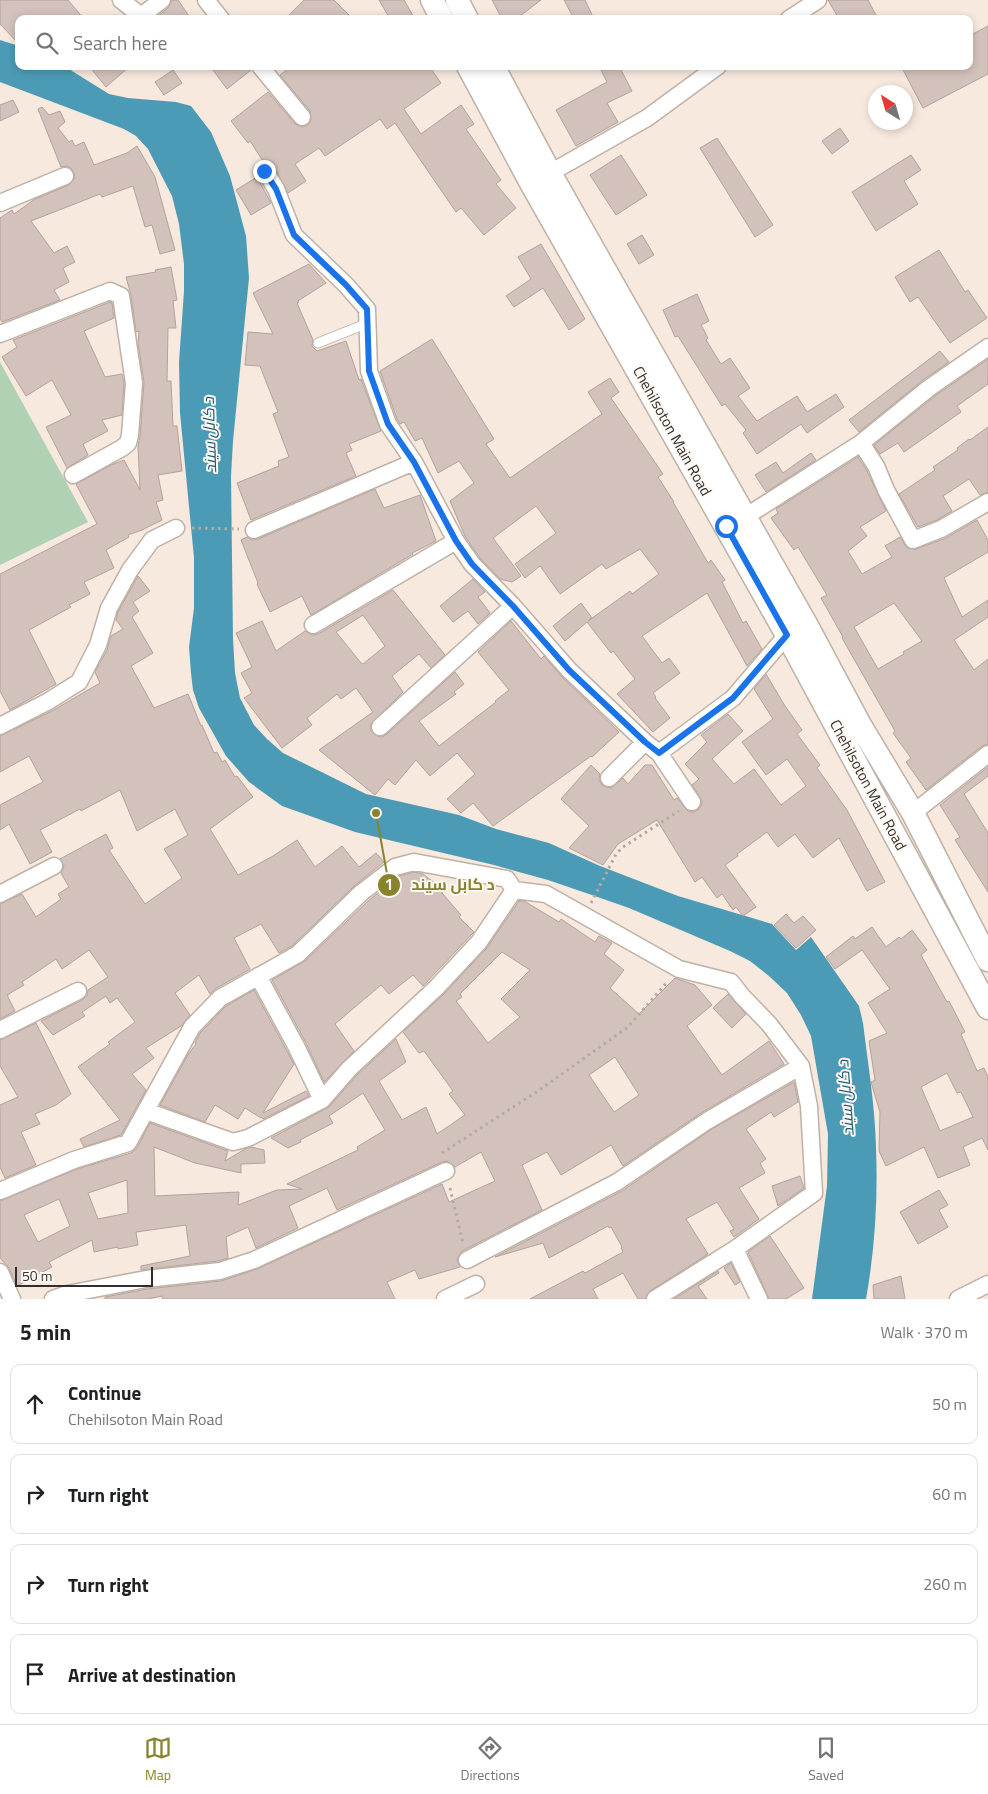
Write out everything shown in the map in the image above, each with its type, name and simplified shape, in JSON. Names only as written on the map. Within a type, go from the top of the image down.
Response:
[{"type":"main road","points":[[432,0],[440,15]]},
{"type":"main road","points":[[457,0],[465,15]]},
{"type":"main road","name":"Chehilsoton Main Road","points":[[470,70],[541,200],[787,635],[988,1008]]},
{"type":"main road","name":"Chehilsoton Main Road","points":[[495,70],[550,173],[806,624],[860,725],[914,813],[988,960]]},
{"type":"street","points":[[121,0],[140,15]]},
{"type":"street","points":[[142,15],[162,0]]},
{"type":"street","points":[[206,0],[219,15]]},
{"type":"street","points":[[795,15],[818,0]]},
{"type":"street","points":[[263,70],[302,117]]},
{"type":"street","points":[[550,173],[647,118],[713,70]]},
{"type":"street","points":[[264,171],[276,189],[294,235],[346,285],[367,309],[369,371],[388,424],[414,462],[456,541],[472,564],[513,606],[569,670],[659,753],[692,802]]},
{"type":"street","points":[[0,203],[65,176]]},
{"type":"street","points":[[0,334],[110,290],[121,296],[134,383],[128,443],[73,475]]},
{"type":"street","points":[[745,517],[861,442],[929,388],[988,347]]},
{"type":"street","points":[[861,442],[876,466],[886,490],[913,540],[941,529],[988,502]]},
{"type":"street","points":[[254,530],[414,462]]},
{"type":"street","points":[[0,726],[47,702],[79,682],[98,645],[109,608],[130,570],[152,540],[176,528]]},
{"type":"street","points":[[313,625],[456,541]]},
{"type":"street","points":[[380,727],[513,606]]},
{"type":"street","points":[[659,753],[733,698],[787,635]]},
{"type":"street","points":[[609,778],[645,742]]},
{"type":"street","points":[[914,813],[988,754]]},
{"type":"street","points":[[0,1191],[74,1160],[128,1143],[192,1027],[220,998],[298,954],[361,893],[395,867],[414,862],[507,879],[514,890]]},
{"type":"street","points":[[0,894],[54,866]]},
{"type":"street","points":[[514,890],[546,894],[679,969],[731,982],[769,1024],[800,1066],[809,1106],[814,1194],[735,1248],[655,1299]]},
{"type":"street","points":[[146,1111],[233,1142],[248,1138],[322,1100],[349,1068],[436,988],[479,942],[514,890]]},
{"type":"street","points":[[258,976],[296,1046],[322,1100]]},
{"type":"street","points":[[0,1030],[78,991]]},
{"type":"street","points":[[467,1260],[617,1182],[707,1121],[800,1066]]},
{"type":"street","points":[[53,1299],[68,1294],[146,1279],[220,1270],[254,1260],[446,1171]]},
{"type":"street","points":[[735,1248],[759,1299]]},
{"type":"street","points":[[0,1272],[12,1299]]},
{"type":"street","points":[[445,1299],[476,1284]]},
{"type":"street","points":[[958,1299],[988,1284]]},
{"type":"lane","points":[[318,343],[368,323]]},
{"type":"path","points":[[176,528],[254,530]]},
{"type":"path","points":[[592,902],[616,854],[623,847],[692,802]]},
{"type":"path","points":[[467,1260],[441,1154],[538,1092],[628,1027],[679,969]]},
{"type":"green space","points":[[0,362],[88,522],[0,565]]},
{"type":"water","points":[[0,40],[15,45],[15,70],[70,70],[109,94],[128,98],[176,102],[191,106],[211,132],[230,176],[246,236],[249,278],[231,476],[233,638],[235,673],[240,698],[254,725],[283,753],[366,794],[459,815],[496,829],[549,843],[600,866],[678,896],[772,924],[796,950],[811,937],[859,1006],[863,1023],[871,1085],[877,1167],[874,1242],[866,1299],[812,1299],[827,1186],[828,1134],[811,1036],[801,1015],[787,993],[769,976],[750,961],[730,951],[629,908],[548,880],[494,865],[355,832],[282,806],[249,782],[226,756],[199,708],[193,690],[191,673],[189,647],[194,608],[194,558],[180,413],[179,362],[184,264],[179,224],[172,196],[148,149],[136,136],[124,129],[0,82]]},
{"type":"building","points":[[0,0],[68,0],[81,15],[15,15],[15,40],[0,24]]},
{"type":"building","points":[[172,0],[178,0],[188,15],[159,15],[168,8]]},
{"type":"building","points":[[304,0],[334,0],[349,15],[289,15]]},
{"type":"building","points":[[379,0],[404,0],[413,15],[388,15]]},
{"type":"building","points":[[492,0],[541,0],[521,15],[500,15]]},
{"type":"building","points":[[564,0],[585,0],[592,15],[572,15]]},
{"type":"building","points":[[828,0],[868,0],[876,15],[837,15]]},
{"type":"building","points":[[988,26],[988,74],[923,108],[913,89],[913,85],[911,85],[903,70],[973,70],[973,34]]},
{"type":"building","points":[[92,70],[125,70],[106,87]]},
{"type":"building","points":[[173,70],[182,83],[164,95],[155,82]]},
{"type":"building","points":[[213,70],[251,70],[227,89]]},
{"type":"building","points":[[287,70],[432,70],[441,83],[404,109],[421,134],[461,105],[474,124],[466,129],[501,180],[496,184],[516,208],[484,235],[461,208],[456,212],[395,123],[387,129],[380,119],[325,156],[319,148],[295,164],[306,181],[288,193],[274,166],[269,162],[263,161],[250,141],[248,143],[231,121],[268,92],[295,124],[303,127],[309,124],[311,120],[310,111],[280,75]]},
{"type":"building","points":[[601,70],[621,70],[632,91],[607,103],[618,122],[576,146],[556,110],[607,82]]},
{"type":"building","points":[[13,100],[19,112],[0,121],[0,105]]},
{"type":"building","points":[[42,107],[49,115],[60,111],[65,122],[58,128],[69,142],[72,140],[75,146],[84,142],[94,165],[127,153],[137,146],[155,177],[175,250],[160,254],[152,225],[145,227],[133,186],[102,197],[100,194],[31,221],[54,253],[67,246],[75,262],[63,268],[69,282],[54,290],[60,300],[2,322],[0,319],[0,218],[12,210],[14,214],[35,199],[69,185],[75,178],[71,168],[67,166],[61,167],[38,109]]},
{"type":"building","points":[[840,128],[849,141],[832,154],[822,141]]},
{"type":"building","points":[[717,138],[773,225],[755,237],[700,148]]},
{"type":"building","points":[[621,155],[647,195],[616,215],[590,175]]},
{"type":"building","points":[[911,155],[921,170],[904,181],[918,204],[876,231],[852,192]]},
{"type":"building","points":[[257,177],[271,203],[251,215],[236,190]]},
{"type":"building","points":[[642,235],[654,255],[639,264],[627,244]]},
{"type":"building","points":[[541,244],[585,319],[569,330],[543,288],[514,307],[506,296],[531,279],[518,257]]},
{"type":"building","points":[[939,250],[965,292],[968,290],[987,318],[950,343],[918,297],[910,302],[895,277]]},
{"type":"building","points":[[309,264],[326,283],[297,303],[313,340],[312,346],[317,351],[346,341],[359,380],[361,379],[381,431],[349,444],[352,450],[346,453],[356,476],[251,520],[237,483],[279,466],[278,461],[289,457],[273,414],[278,412],[260,366],[245,365],[248,332],[273,334],[253,293]]},
{"type":"building","points":[[171,267],[177,300],[173,301],[176,328],[168,328],[167,381],[171,381],[173,426],[177,426],[182,471],[158,475],[163,500],[156,502],[162,520],[128,535],[129,537],[106,550],[114,568],[84,582],[90,594],[69,605],[71,607],[29,630],[56,684],[10,710],[0,691],[0,574],[97,524],[76,484],[124,460],[140,490],[138,446],[144,382],[138,344],[139,331],[136,332],[131,295],[126,277],[156,272],[155,270]]},
{"type":"building","points":[[697,294],[709,321],[701,325],[708,338],[706,340],[721,364],[730,358],[750,388],[738,396],[757,421],[797,396],[807,412],[836,394],[844,407],[807,433],[801,424],[757,454],[743,433],[746,430],[725,404],[722,406],[678,336],[675,337],[663,310]]},
{"type":"building","points":[[110,302],[112,303],[114,318],[84,331],[105,377],[122,374],[124,383],[122,415],[102,420],[108,431],[83,444],[88,455],[67,468],[46,427],[71,415],[52,380],[26,396],[2,357],[17,347],[13,340]]},
{"type":"building","points":[[432,339],[494,439],[486,444],[510,478],[602,414],[588,392],[610,378],[619,392],[611,398],[663,474],[658,477],[708,563],[711,560],[725,580],[722,582],[743,623],[746,621],[762,649],[747,666],[707,593],[642,636],[662,663],[669,658],[680,673],[653,693],[670,718],[653,732],[617,694],[635,679],[613,651],[611,653],[587,622],[565,641],[553,626],[581,603],[592,618],[588,621],[630,591],[632,594],[659,574],[640,549],[606,569],[602,564],[560,594],[540,566],[525,578],[515,564],[556,533],[536,506],[493,538],[521,576],[512,582],[500,579],[480,558],[465,536],[450,501],[474,483],[459,461],[438,473],[422,438],[415,441],[404,422],[400,424],[397,419],[380,371]]},
{"type":"building","points":[[940,351],[949,362],[923,380],[859,432],[849,420]]},
{"type":"building","points":[[988,359],[988,384],[957,406],[961,412],[904,452],[898,443],[880,454],[874,445],[935,396]]},
{"type":"building","points":[[988,427],[988,492],[980,495],[969,479],[943,496],[952,511],[937,520],[918,527],[899,494],[935,470],[933,467]]},
{"type":"building","points":[[811,453],[816,460],[766,492],[755,475],[776,462],[783,473]]},
{"type":"building","points":[[858,457],[867,471],[886,511],[860,527],[867,536],[848,551],[862,574],[892,557],[885,546],[900,537],[907,548],[916,549],[946,538],[977,520],[988,540],[988,552],[944,578],[962,617],[988,600],[988,617],[954,640],[974,670],[988,659],[988,744],[982,746],[926,790],[906,762],[911,758],[893,733],[895,731],[821,598],[827,595],[798,547],[794,550],[771,518],[778,513],[776,509]],"holes":[[[894,603],[922,641],[878,669],[854,627]]]},
{"type":"building","points":[[375,489],[384,508],[420,495],[436,541],[412,553],[311,615],[302,596],[270,612],[257,584],[241,540],[247,537],[252,540],[258,539]]},
{"type":"building","points":[[138,576],[150,591],[133,602],[139,611],[132,617],[153,653],[131,666],[154,708],[188,694],[214,753],[217,752],[222,762],[225,760],[235,777],[237,776],[253,797],[210,829],[238,875],[273,856],[297,840],[315,867],[342,846],[359,867],[376,853],[384,862],[354,886],[292,946],[279,953],[261,924],[234,938],[250,969],[215,989],[210,994],[199,975],[175,993],[190,1015],[181,1026],[146,1048],[154,1058],[132,1074],[146,1090],[121,1135],[84,1147],[80,1139],[120,1120],[78,1067],[110,1044],[108,1042],[135,1022],[117,998],[110,1003],[106,996],[82,1012],[85,1016],[53,1035],[41,1021],[82,1000],[87,996],[88,990],[108,977],[89,950],[62,969],[56,959],[22,982],[24,985],[7,995],[15,1011],[0,1019],[0,904],[22,894],[36,917],[61,899],[58,894],[69,887],[61,873],[64,866],[60,859],[106,834],[113,848],[109,850],[145,904],[182,878],[164,849],[188,835],[175,809],[137,831],[120,790],[40,830],[52,852],[30,864],[9,824],[0,830],[0,805],[43,782],[29,756],[0,772],[0,736],[52,711],[100,683],[95,672],[107,650],[111,636],[123,629],[116,620],[118,612]]},
{"type":"building","points":[[473,579],[485,592],[478,597],[490,613],[478,624],[468,611],[453,622],[440,606]]},
{"type":"building","points":[[393,590],[445,655],[431,668],[419,654],[392,676],[403,692],[371,724],[370,730],[377,736],[382,737],[387,734],[455,672],[464,684],[454,692],[456,694],[419,721],[439,746],[496,702],[509,690],[478,652],[511,621],[541,659],[544,656],[562,677],[619,732],[592,757],[493,826],[473,803],[461,813],[447,799],[475,774],[457,753],[430,776],[416,760],[395,785],[388,779],[375,795],[319,750],[373,712],[356,688],[341,699],[337,694],[307,718],[312,725],[282,748],[244,698],[252,693],[241,673],[252,667],[236,633],[262,621],[276,651],[305,631],[313,635],[318,634]],"holes":[[[363,615],[385,646],[363,664],[336,632]]]},
{"type":"building","points":[[766,674],[802,730],[797,734],[820,765],[817,768],[847,810],[885,882],[867,891],[839,838],[813,858],[795,834],[778,847],[767,832],[725,865],[756,907],[743,916],[736,907],[733,910],[722,894],[717,898],[702,877],[695,882],[657,820],[618,844],[603,865],[569,848],[589,826],[561,799],[591,765],[600,774],[599,780],[602,785],[611,788],[623,778],[628,784],[645,765],[652,765],[674,800],[677,798],[688,811],[698,810],[702,801],[692,785],[699,779],[685,764],[707,742],[701,735],[728,714],[743,731],[712,759],[734,784],[754,769],[781,805],[806,786],[787,759],[766,775],[742,742],[773,719],[754,689]]},
{"type":"building","points":[[988,767],[988,776],[964,794],[988,833],[988,892],[955,840],[960,837],[940,805]]},
{"type":"building","points":[[414,872],[423,874],[444,890],[442,893],[461,915],[459,917],[474,932],[423,986],[413,975],[389,994],[381,985],[335,1024],[354,1051],[324,1082],[305,1041],[272,980],[305,961],[368,901],[399,876]]},
{"type":"building","points":[[519,901],[524,901],[559,922],[561,919],[595,942],[599,936],[612,943],[604,954],[624,970],[610,988],[639,1014],[675,978],[695,985],[712,1005],[687,1026],[722,1075],[769,1041],[784,1064],[701,1113],[623,1166],[611,1145],[561,1175],[547,1152],[522,1165],[542,1210],[462,1251],[457,1259],[460,1267],[419,1279],[415,1270],[387,1282],[395,1299],[163,1299],[162,1296],[148,1299],[105,1299],[105,1297],[147,1289],[221,1281],[257,1269],[442,1184],[449,1202],[495,1181],[481,1152],[455,1167],[447,1161],[442,1162],[337,1210],[327,1188],[289,1206],[298,1228],[256,1248],[248,1227],[226,1237],[228,1258],[218,1261],[141,1270],[141,1266],[190,1256],[186,1225],[136,1232],[138,1245],[118,1249],[118,1247],[94,1252],[92,1240],[49,1262],[52,1267],[17,1286],[9,1268],[0,1258],[0,1201],[77,1169],[131,1153],[137,1148],[150,1123],[228,1151],[225,1161],[251,1147],[264,1150],[265,1163],[241,1164],[241,1173],[195,1163],[154,1147],[155,1196],[239,1192],[238,1205],[277,1190],[302,1189],[287,1184],[358,1150],[357,1147],[385,1130],[363,1093],[329,1116],[333,1123],[300,1140],[301,1142],[288,1148],[271,1138],[329,1107],[356,1076],[396,1039],[406,1062],[379,1081],[402,1120],[426,1107],[437,1134],[465,1115],[449,1094],[453,1091],[424,1051],[419,1053],[403,1032],[443,995],[486,949]],"holes":[[[502,952],[530,970],[501,999],[520,1017],[488,1043],[456,1001],[462,997],[460,994]],[[615,1057],[639,1095],[614,1112],[589,1075]],[[127,1180],[128,1213],[98,1219],[88,1193]],[[59,1199],[70,1226],[38,1242],[24,1215]]]},
{"type":"building","points":[[786,914],[794,923],[803,916],[816,930],[796,948],[774,925]]},
{"type":"building","points":[[872,927],[886,947],[899,937],[901,939],[912,930],[927,950],[921,955],[965,1032],[961,1034],[977,1071],[984,1068],[988,1077],[988,1150],[982,1138],[963,1147],[970,1165],[938,1178],[924,1147],[886,1166],[879,1151],[880,1112],[871,1082],[875,1080],[869,1041],[887,1033],[868,1003],[890,989],[862,950],[835,969],[826,957],[853,936],[855,939]],"holes":[[[947,1073],[957,1093],[961,1092],[973,1117],[940,1131],[921,1087]]]},
{"type":"building","points":[[254,990],[294,1064],[263,1113],[306,1091],[309,1096],[263,1119],[245,1108],[238,1119],[215,1105],[205,1122],[160,1105],[196,1044],[200,1033],[226,1006]]},
{"type":"building","points":[[728,994],[746,1014],[732,1028],[713,1008]]},
{"type":"building","points":[[36,1023],[71,1094],[56,1105],[35,1114],[40,1124],[21,1132],[36,1165],[5,1178],[0,1167],[0,1105],[18,1097],[0,1066],[0,1040]]},
{"type":"building","points":[[794,1082],[798,1102],[774,1117],[771,1112],[746,1129],[766,1159],[760,1163],[765,1173],[739,1188],[759,1219],[734,1237],[730,1231],[734,1229],[717,1202],[686,1219],[708,1254],[650,1291],[645,1299],[638,1299],[623,1273],[593,1289],[598,1299],[530,1299],[583,1271],[585,1273],[623,1252],[611,1227],[609,1228],[608,1226],[549,1258],[543,1243],[495,1257],[622,1191],[712,1129]]},
{"type":"building","points":[[800,1176],[804,1188],[778,1206],[772,1186]]},
{"type":"building","points":[[939,1190],[948,1205],[939,1210],[948,1227],[918,1244],[900,1212]]},
{"type":"building","points":[[770,1236],[804,1288],[786,1299],[769,1299],[748,1252]]},
{"type":"building","points":[[731,1263],[740,1282],[735,1285],[724,1268]]},
{"type":"building","points":[[718,1271],[719,1273],[698,1286],[707,1299],[674,1299]]},
{"type":"building","points":[[901,1276],[905,1299],[874,1299],[873,1285]]},
{"type":"place","name":"د کابل سيند","points":[[376,813]]},
{"type":"route","points":[[264,171],[276,189],[294,235],[346,285],[367,309],[369,371],[388,424],[414,462],[456,541],[472,564],[513,606],[569,670],[659,753],[733,698],[787,635],[726,526]]}]
